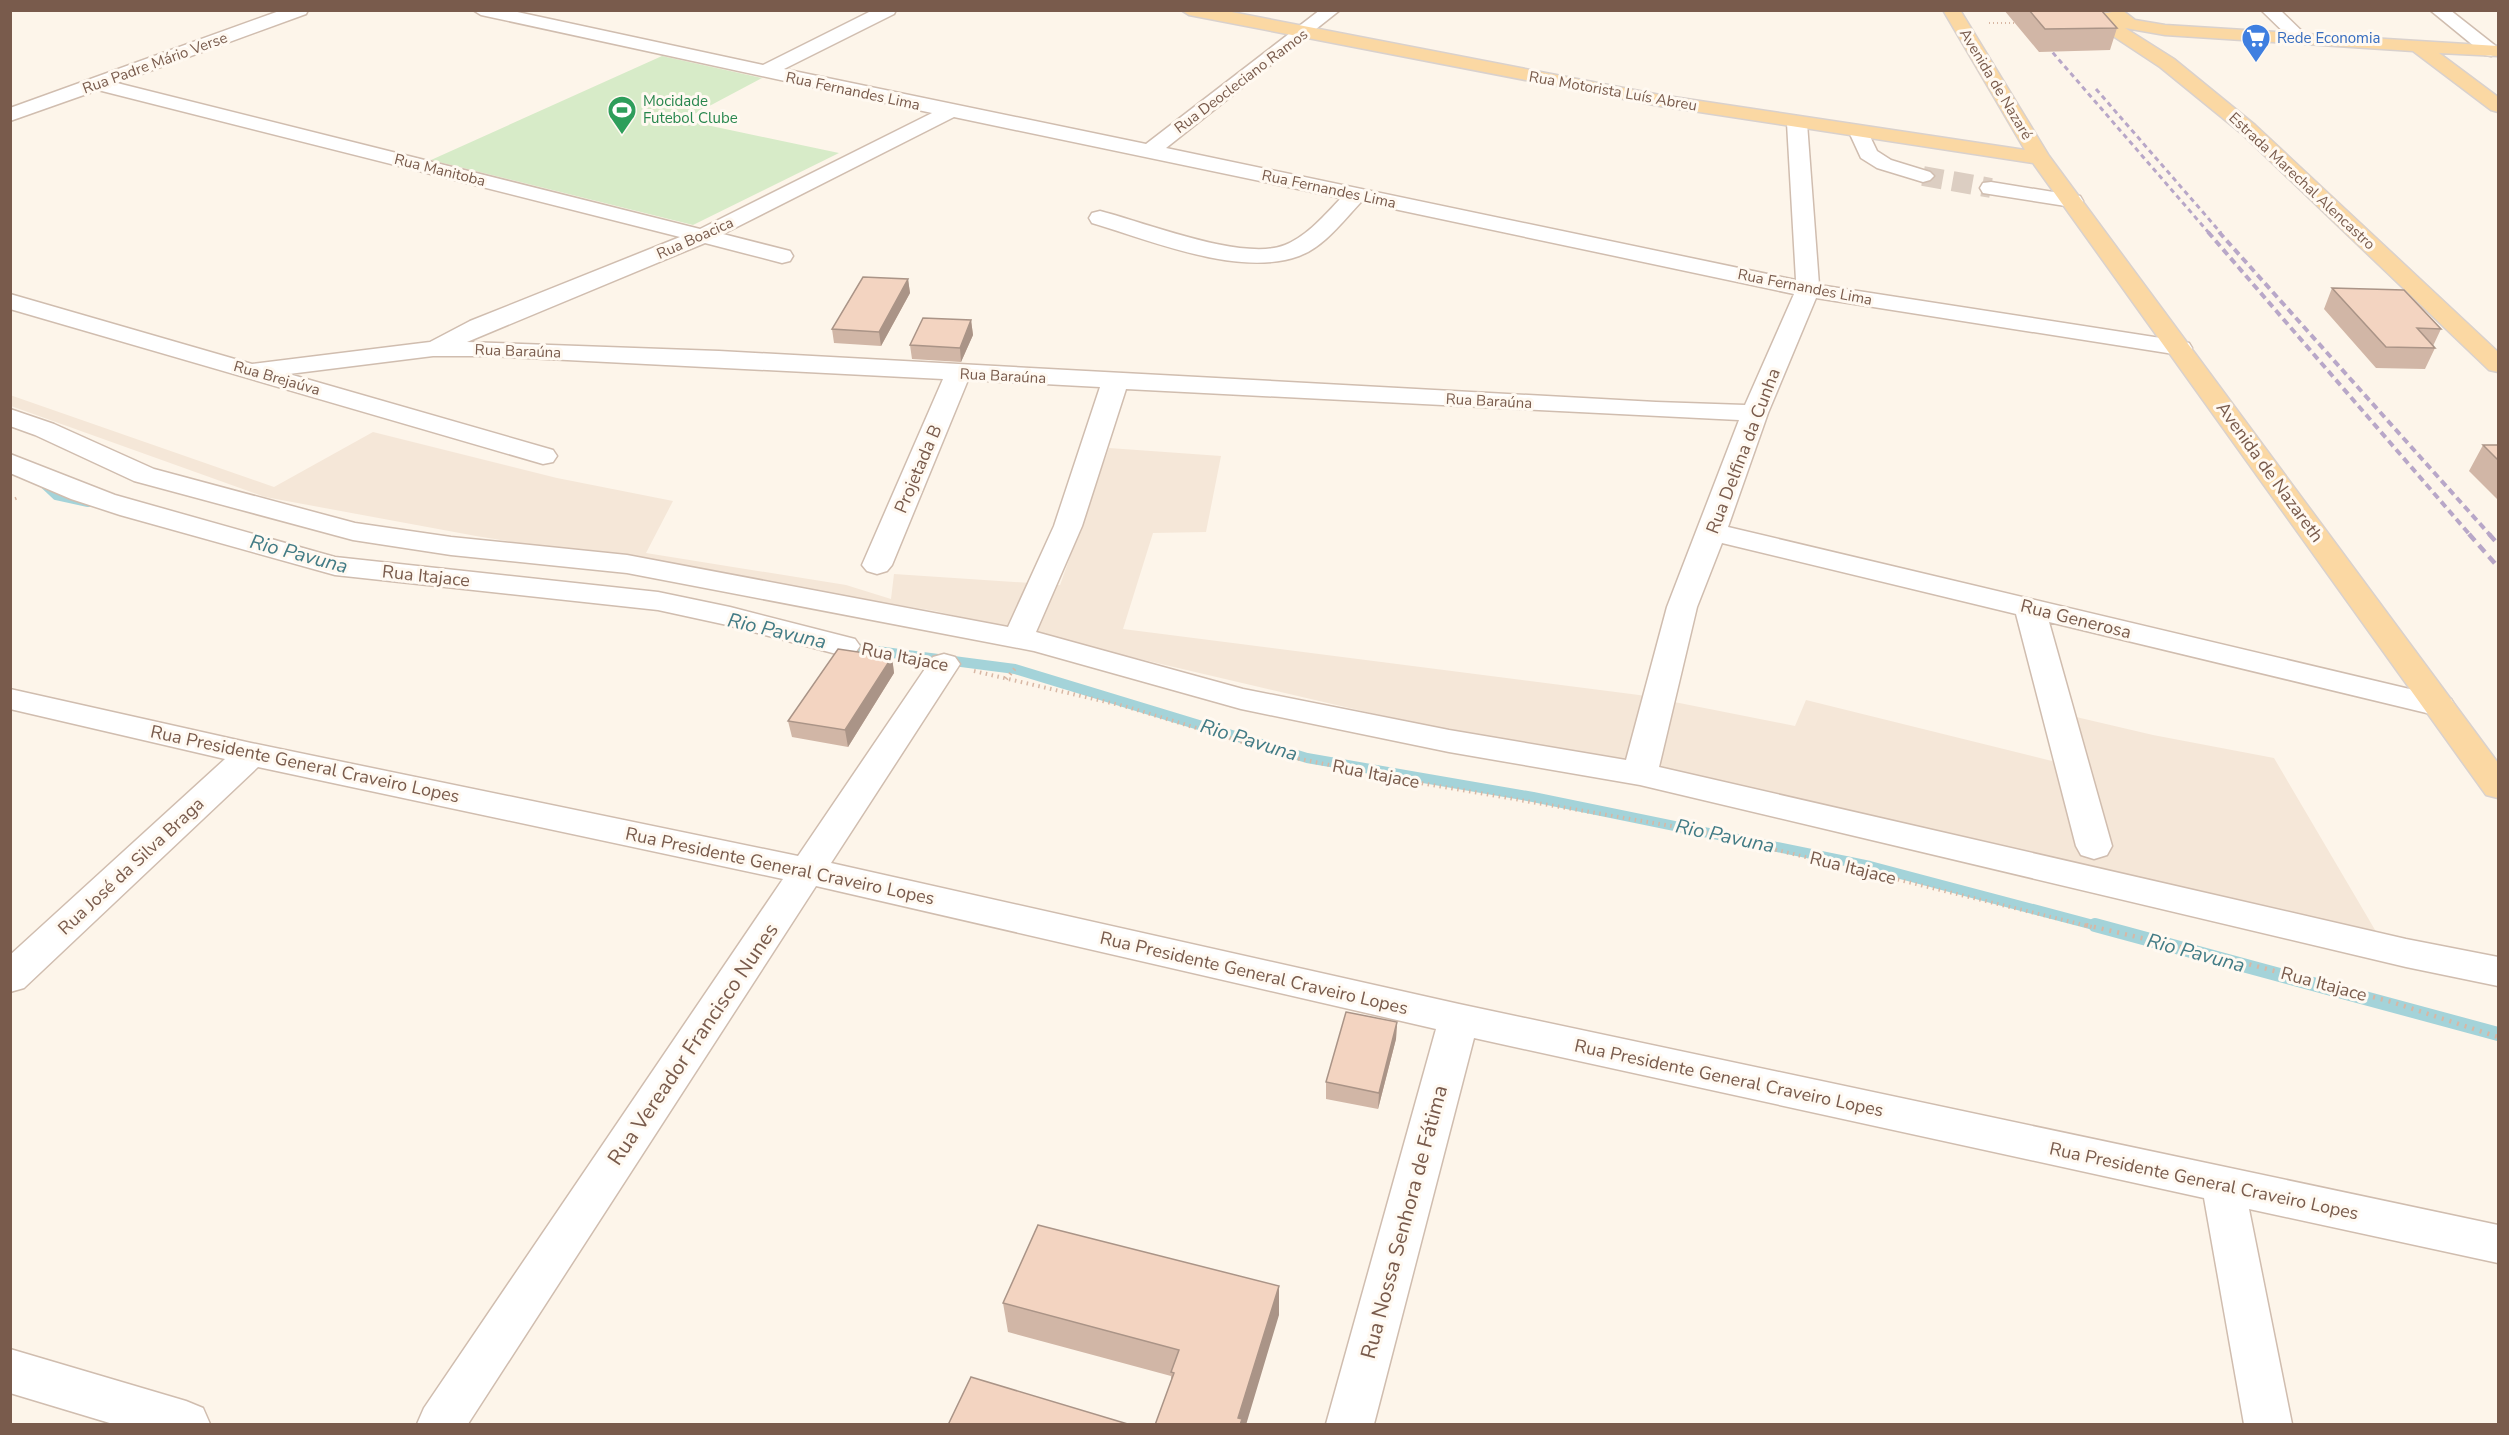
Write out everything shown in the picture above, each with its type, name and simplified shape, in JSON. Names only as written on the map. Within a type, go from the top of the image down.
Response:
[{"type":"main road","name":"Rua Motorista Luís Abreu","points":[[1189,10],[1306,31],[1583,87],[1797,123],[2040,158]]},
{"type":"main road","name":"Avenida de Nazaré","points":[[1951,10],[2040,158]]},
{"type":"main road","name":"Estrada Marechal Alencastro","points":[[2094,10],[2119,32],[2167,63],[2248,129],[2499,365]]},
{"type":"main road","points":[[2111,10],[2136,26],[2203,34],[2495,51]]},
{"type":"main road","points":[[2167,63],[2162,44],[2175,38],[2203,34]]},
{"type":"main road","points":[[2418,46],[2499,106]]},
{"type":"main road","name":"Avenida de Nazareth","points":[[2040,158],[2499,788]]},
{"type":"street","name":"Rua Padre Mário Verse","points":[[10,115],[300,10]]},
{"type":"street","name":"Rua Fernandes Lima","points":[[481,10],[764,72],[1808,290],[2180,348]]},
{"type":"street","points":[[764,72],[888,10]]},
{"type":"street","name":"Rua Deocleciano Ramos","points":[[1150,151],[1332,10]]},
{"type":"street","points":[[2269,10],[2301,39]]},
{"type":"street","points":[[2438,10],[2495,51]]},
{"type":"street","name":"Rua Manitoba","points":[[99,84],[782,256]]},
{"type":"street","name":"Rua Boacica","points":[[433,349],[479,326],[703,236],[951,111]]},
{"type":"street","name":"Rua Delfina da Cunha","points":[[1640,774],[1682,607],[1755,413],[1808,290],[1797,123]]},
{"type":"street","points":[[1858,132],[1868,154],[1884,164],[1923,176]]},
{"type":"street","points":[[1991,188],[2072,201]]},
{"type":"street","points":[[1100,218],[1236,255],[1262,257],[1285,253],[1309,241],[1357,194]]},
{"type":"street","name":"Rua Brejaúva","points":[[10,302],[543,456]]},
{"type":"street","name":"Rua Baraúna","points":[[253,371],[433,349],[719,359],[958,374],[1656,410],[1755,413]]},
{"type":"street","name":"Projetada B","points":[[877,565],[958,374]]},
{"type":"street","points":[[1018,638],[1068,526],[1115,382]]},
{"type":"street","name":"Rua Itajace","points":[[10,417],[54,433],[105,459],[144,475],[353,531],[451,546],[627,564],[1018,638],[1241,699],[1449,741],[1640,774],[2406,953],[2499,972]]},
{"type":"street","name":"Rua Itajace","points":[[10,462],[46,481],[147,514],[292,556],[335,566],[658,601],[730,616],[844,646]]},
{"type":"street","name":"Rua Generosa","points":[[1712,532],[2439,706]]},
{"type":"street","points":[[2029,607],[2094,846]]},
{"type":"street","name":"Rua Vereador Francisco Nunes","points":[[441,1425],[944,664]]},
{"type":"street","name":"Rua Presidente General Craveiro Lopes","points":[[10,699],[251,754],[807,871],[1459,1019],[2499,1244]]},
{"type":"street","name":"Rua José da Silva Braga","points":[[10,978],[251,754]]},
{"type":"street","name":"Rua Nossa Senhora de Fátima","points":[[1350,1425],[1459,1019]]},
{"type":"street","points":[[2223,1186],[2268,1425]]},
{"type":"street","points":[[10,1371],[186,1425]]},
{"type":"path","points":[[1983,23],[2013,23]]},
{"type":"path","name":"Rua Itajace","points":[[844,646],[1007,677],[1124,706],[1295,758],[1409,781],[1695,830],[2236,961],[2392,1002],[2499,1037]]},
{"type":"shaded area","points":[[10,395],[274,487],[373,432],[557,478],[673,501],[646,553],[846,585],[891,599],[894,574],[1060,585],[1109,448],[1221,456],[1206,532],[1153,533],[1123,629],[1639,695],[1795,726],[1806,700],[2060,763],[2059,713],[2153,735],[2274,758],[2378,935],[1811,805],[1375,714],[935,611],[476,536],[265,497],[11,406]]},
{"type":"green space","name":"Mocidade Futebol Clube","points":[[662,56],[762,78],[683,120],[839,153],[693,225],[431,160]]},
{"type":"building","points":[[2029,10],[2101,10],[2117,28],[2045,29]]},
{"type":"building","points":[[863,277],[908,279],[879,332],[832,329]]},
{"type":"building","points":[[2332,288],[2404,290],[2441,329],[2417,328],[2435,348],[2386,347]]},
{"type":"building","points":[[923,318],[971,320],[960,348],[910,345]]},
{"type":"building","points":[[2483,445],[2499,445],[2499,461]]},
{"type":"building","points":[[838,649],[892,657],[845,730],[788,721]]},
{"type":"building","points":[[1346,1012],[1397,1022],[1379,1093],[1326,1082]]},
{"type":"building","points":[[1038,1225],[1279,1286],[1238,1418],[1242,1419],[1240,1425],[1155,1425],[1174,1373],[1171,1372],[1179,1350],[1003,1303]]},
{"type":"building","points":[[971,1377],[1131,1425],[948,1425]]},
{"type":"waterway","name":"Rio Pavuna","points":[[39,480],[56,496],[88,503]]},
{"type":"waterway","name":"Rio Pavuna","points":[[846,647],[1015,669],[1307,758],[1533,797],[1870,866],[2101,927]]},
{"type":"waterway","name":"Rio Pavuna","points":[[2095,925],[2498,1034]]},
{"type":"tunnel","points":[[1923,176],[1991,188]]},
{"type":"railway","points":[[2041,39],[2209,233]]},
{"type":"railway","points":[[2096,89],[2221,233]]},
{"type":"railway","points":[[2208,232],[2470,535]]},
{"type":"railway","points":[[2219,232],[2490,535]]},
{"type":"railway","points":[[2469,534],[2498,567]]},
{"type":"railway","points":[[2489,534],[2498,544]]},
{"type":"place","name":"Rede Economia","points":[[2256,64]]},
{"type":"place","name":"Mocidade Futebol Clube","points":[[622,136]]}]
